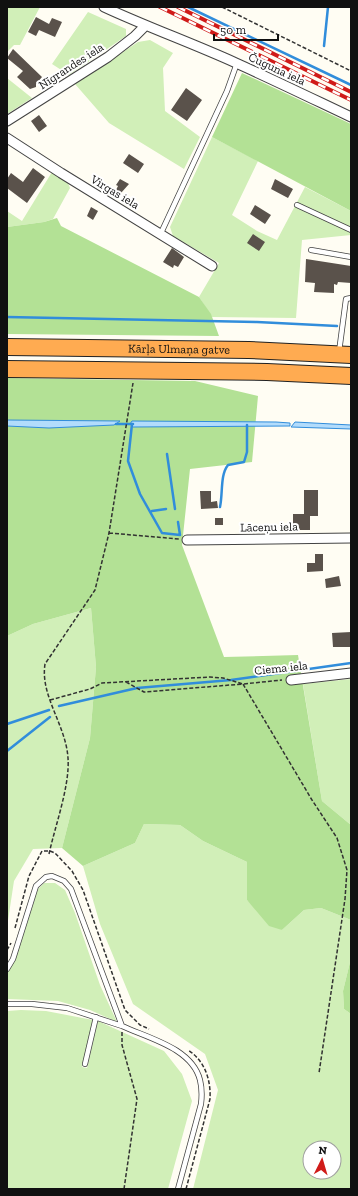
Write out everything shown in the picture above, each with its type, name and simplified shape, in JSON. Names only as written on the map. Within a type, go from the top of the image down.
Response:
[{"type":"highway","name":"Kārļa Ulmaņa gatve","points":[[7,347],[209,349],[345,354]]},
{"type":"highway","name":"Kārļa Ulmaņa gatve","points":[[7,369],[267,372],[351,376]]},
{"type":"street","name":"Čuguna iela","points":[[104,7],[144,26],[177,37],[237,63],[351,117]]},
{"type":"street","name":"Nīgrandes iela","points":[[7,121],[108,57],[136,36],[144,26]]},
{"type":"street","name":"Virgas iela","points":[[7,138],[61,174],[212,266]]},
{"type":"street","name":"Lāceņu iela","points":[[187,540],[351,538]]},
{"type":"street","name":"Ciema iela","points":[[291,680],[351,673]]},
{"type":"lane","points":[[160,233],[225,97],[237,63]]},
{"type":"lane","points":[[297,205],[351,230]]},
{"type":"lane","points":[[310,250],[351,257]]},
{"type":"lane","points":[[345,354],[346,299],[351,298]]},
{"type":"lane","points":[[7,969],[13,958],[36,886],[46,877],[52,876],[64,881],[71,890],[122,1026]]},
{"type":"lane","points":[[7,1004],[67,1008],[122,1026],[174,1050],[190,1060],[200,1078],[202,1090],[201,1104],[178,1189]]},
{"type":"lane","points":[[85,1064],[96,1017]]},
{"type":"path","points":[[222,7],[351,71]]},
{"type":"path","points":[[49,854],[68,774],[68,763],[66,742],[43,677],[45,664],[95,590],[109,533],[135,371]]},
{"type":"path","points":[[109,533],[187,540]]},
{"type":"path","name":"Ciema iela","points":[[50,700],[90,689],[102,683],[214,677],[243,684],[291,680]]},
{"type":"path","points":[[126,682],[144,692],[243,684],[312,800],[337,838],[346,870],[345,898],[319,1074]]},
{"type":"path","points":[[14,932],[29,876],[42,851],[50,851],[55,853],[65,862],[82,890],[125,1010],[140,1025],[152,1031]]},
{"type":"path","points":[[7,950],[12,939]]},
{"type":"path","points":[[122,1026],[122,1045],[136,1099],[124,1189]]},
{"type":"path","points":[[183,1047],[195,1055],[202,1064],[211,1087],[210,1100],[186,1189]]},
{"type":"green space","points":[[7,7],[40,7],[20,45],[14,45],[7,52]]},
{"type":"green space","points":[[88,12],[126,29],[126,36],[69,75],[52,64]]},
{"type":"green space","points":[[150,40],[173,53],[163,68],[165,111],[200,137],[184,169],[109,123],[75,84],[138,42]]},
{"type":"green space","points":[[242,73],[351,124],[351,211],[212,137]]},
{"type":"green space","points":[[7,78],[32,98],[7,114]]},
{"type":"green space","points":[[212,137],[258,161],[232,215],[257,231],[277,240],[305,187],[351,211],[351,235],[302,240],[296,318],[212,317],[199,297],[219,263],[173,236],[170,227]]},
{"type":"green space","points":[[52,172],[68,183],[70,188],[53,219],[44,222],[7,227],[7,211],[22,221]]},
{"type":"green space","points":[[57,218],[61,226],[199,297],[211,314],[219,336],[7,334],[7,227],[44,222]]},
{"type":"green space","points":[[7,378],[195,381],[258,396],[252,462],[190,469],[182,545],[224,657],[298,655],[322,801],[351,825],[351,920],[321,908],[304,910],[282,930],[269,926],[247,900],[247,862],[203,841],[180,825],[144,824],[135,843],[83,866],[62,848],[90,738],[96,667],[91,608],[33,624],[7,636]]},
{"type":"green space","points":[[91,608],[96,667],[90,738],[62,848],[33,849],[14,881],[7,927],[7,636],[33,624]]},
{"type":"green space","points":[[351,679],[351,825],[322,801],[303,684]]},
{"type":"green space","points":[[144,824],[180,825],[203,841],[247,862],[247,900],[282,930],[304,910],[321,908],[351,920],[351,958],[343,991],[344,1009],[351,1014],[351,1189],[193,1189],[218,1090],[205,1054],[133,1004],[100,924],[83,866],[135,843]]},
{"type":"green space","points":[[44,883],[55,883],[65,890],[75,913],[100,985],[117,1022],[90,1010],[58,1001],[7,999],[7,973],[17,955],[38,889]]},
{"type":"green space","points":[[351,958],[351,1014],[344,1009],[343,991]]},
{"type":"green space","points":[[7,1011],[46,1011],[93,1020],[82,1067],[87,1068],[98,1021],[164,1051],[182,1074],[192,1101],[168,1189],[7,1189]]},
{"type":"water","points":[[7,420],[120,421],[114,425],[49,428],[7,426]]},
{"type":"water","points":[[132,421],[276,422],[290,423],[290,426],[133,427],[130,424]]},
{"type":"water","points":[[295,422],[351,425],[351,429],[291,427]]},
{"type":"building","points":[[36,17],[49,24],[52,18],[62,22],[55,37],[39,30],[36,36],[28,32]]},
{"type":"building","points":[[13,49],[42,77],[36,84],[36,87],[30,89],[17,77],[23,71],[7,58]]},
{"type":"building","points":[[186,88],[202,100],[187,121],[171,110]]},
{"type":"building","points":[[39,115],[47,126],[39,132],[31,121]]},
{"type":"building","points":[[129,154],[144,164],[138,173],[123,163]]},
{"type":"building","points":[[33,168],[45,177],[27,203],[7,188],[7,179],[11,173],[23,182]]},
{"type":"building","points":[[120,179],[129,184],[121,193],[116,190],[118,186],[116,185]]},
{"type":"building","points":[[275,179],[293,189],[288,198],[271,189]]},
{"type":"building","points":[[255,205],[271,215],[265,224],[250,214]]},
{"type":"building","points":[[91,207],[98,211],[93,220],[87,216]]},
{"type":"building","points":[[253,234],[265,242],[259,251],[247,243]]},
{"type":"building","points":[[172,248],[184,257],[178,267],[174,265],[173,268],[163,262]]},
{"type":"building","points":[[306,259],[351,266],[351,283],[338,282],[337,285],[334,284],[334,293],[314,292],[315,283],[305,282]]},
{"type":"building","points":[[304,490],[318,490],[318,516],[310,516],[310,530],[293,530],[293,514],[304,514]]},
{"type":"building","points":[[200,491],[211,491],[211,502],[217,501],[218,508],[201,509]]},
{"type":"building","points":[[215,518],[223,518],[223,525],[215,525]]},
{"type":"building","points":[[315,554],[323,554],[323,571],[307,572],[307,563],[315,563]]},
{"type":"building","points":[[339,576],[341,586],[326,588],[325,579]]},
{"type":"building","points":[[351,632],[351,647],[333,647],[332,633]]},
{"type":"waterway","points":[[188,7],[351,85]]},
{"type":"waterway","points":[[324,46],[328,7]]},
{"type":"waterway","points":[[7,317],[257,322],[337,326]]},
{"type":"waterway","points":[[116,424],[133,424]]},
{"type":"waterway","points":[[132,424],[128,461],[140,494],[162,533],[180,535],[178,522]]},
{"type":"waterway","points":[[220,507],[225,469],[228,465],[244,462],[247,452],[247,425]]},
{"type":"waterway","points":[[167,454],[175,509]]},
{"type":"waterway","points":[[152,511],[166,509]]},
{"type":"waterway","points":[[59,706],[137,688],[231,680],[351,663]]},
{"type":"waterway","points":[[7,724],[49,710]]},
{"type":"waterway","points":[[7,751],[50,717]]},
{"type":"railway","points":[[160,7],[351,100]]},
{"type":"railway","points":[[178,7],[351,92]]}]
